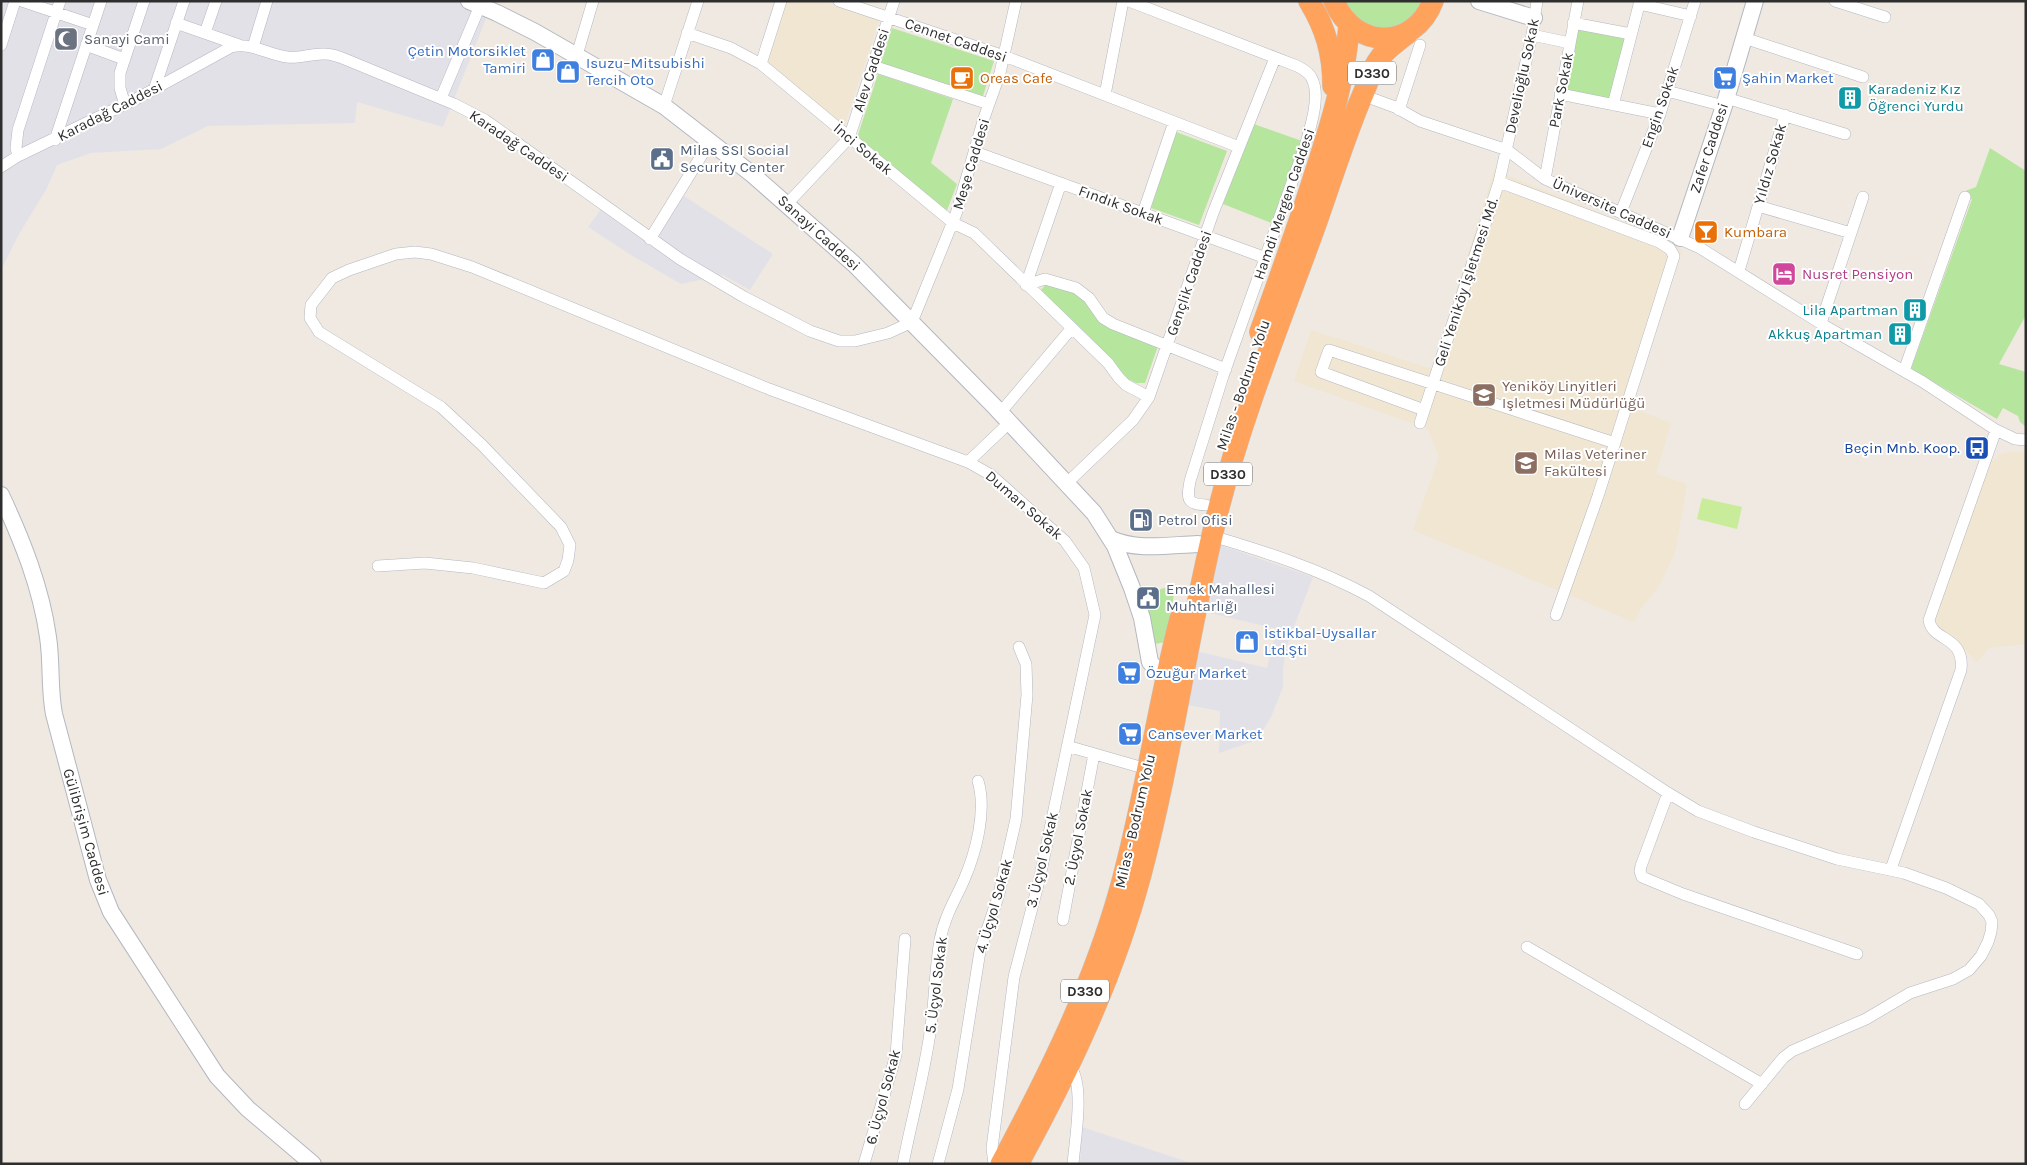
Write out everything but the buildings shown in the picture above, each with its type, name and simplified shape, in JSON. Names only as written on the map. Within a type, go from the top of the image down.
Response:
[{"type":"highway","points":[[1309,1],[1321,21],[1333,59],[1342,121]]},
{"type":"highway","points":[[1334,1],[1339,13],[1349,25],[1362,34],[1377,38],[1414,39],[1420,24],[1435,5]]},
{"type":"highway","points":[[1342,121],[1343,80],[1349,25]]},
{"type":"highway","name":"D330","points":[[1342,121],[1383,53],[1414,39]]},
{"type":"highway","name":"Milas - Bodrum Yolu","points":[[1018,1164],[1070,1066],[1107,978],[1128,918],[1156,809],[1195,608],[1205,540],[1206,505],[1226,430],[1301,218],[1342,121]]},
{"type":"highway","name":"Milas - Bodrum Yolu","points":[[1001,1164],[1058,1054],[1092,974],[1122,883],[1166,672],[1205,540],[1342,121]]},
{"type":"street","points":[[1,45],[15,1]]},
{"type":"street","points":[[22,1],[58,7],[93,25]]},
{"type":"street","points":[[55,140],[101,1]]},
{"type":"street","points":[[125,105],[119,80],[124,58],[144,1]]},
{"type":"street","points":[[154,90],[184,1]]},
{"type":"street","points":[[205,33],[216,1]]},
{"type":"street","points":[[253,47],[267,1]]},
{"type":"street","points":[[577,55],[593,1]]},
{"type":"street","points":[[664,106],[698,1]]},
{"type":"street","points":[[761,64],[781,1]]},
{"type":"street","name":"Cennet Caddesi","points":[[839,1],[1004,56],[1239,148]]},
{"type":"street","name":"Alev Caddesi","points":[[787,204],[849,138],[894,1]]},
{"type":"street","name":"Meşe Caddesi","points":[[912,322],[953,223],[1004,56],[1016,1]]},
{"type":"street","points":[[1105,95],[1123,1]]},
{"type":"street","name":"Hamdi Mergen Caddesi","points":[[1129,1],[1297,66],[1309,74],[1314,85],[1314,111],[1305,146],[1226,369],[1188,490],[1191,502],[1206,505]]},
{"type":"street","points":[[1479,1],[1534,18]]},
{"type":"street","name":"Develioğlu Sokak","points":[[1507,150],[1532,34],[1537,1]]},
{"type":"street","name":"Park Sokak","points":[[1544,179],[1578,1]]},
{"type":"street","name":"Engin Sokak","points":[[1621,212],[1660,114],[1695,1]]},
{"type":"street","name":"Zafer Caddesi","points":[[1680,238],[1725,102],[1755,1]]},
{"type":"street","points":[[1835,1],[1885,17]]},
{"type":"street","points":[[441,98],[477,3]]},
{"type":"street","name":"Sanayi Caddesi","points":[[477,3],[521,24],[664,106],[711,140],[854,264],[1005,418],[1094,513],[1111,539],[1138,604],[1150,662],[1156,669],[1166,672]]},
{"type":"street","points":[[1613,105],[1639,3],[1691,16]]},
{"type":"street","points":[[18,156],[16,140],[20,124],[58,7]]},
{"type":"street","points":[[176,23],[239,44]]},
{"type":"street","points":[[1573,24],[1631,34]]},
{"type":"street","name":"İnci Sokak","points":[[687,33],[731,48],[761,64],[953,223],[974,233],[1108,363],[1118,378],[1132,389],[1149,397]]},
{"type":"street","points":[[1532,34],[1570,43]]},
{"type":"street","points":[[1744,38],[1862,77]]},
{"type":"street","points":[[1399,110],[1414,39]]},
{"type":"street","name":"Karadağ Caddesi","points":[[1,167],[18,156],[55,140],[154,90],[221,51],[239,44],[292,58],[318,54],[335,55],[441,98],[469,111],[500,129],[680,259],[793,322],[831,339],[855,341],[888,333],[912,322]]},
{"type":"street","points":[[86,45],[124,58]]},
{"type":"street","name":"Gençlik Caddesi","points":[[1067,483],[1133,420],[1149,397],[1205,236],[1275,58]]},
{"type":"street","points":[[873,66],[990,104]]},
{"type":"street","points":[[1667,91],[1785,115],[1845,134]]},
{"type":"street","points":[[1560,94],[1660,114]]},
{"type":"street","name":"Üniversite Caddesi","points":[[1373,99],[1420,121],[1507,150],[1544,179],[1680,238],[1739,271],[1821,323],[1904,371],[1996,430],[2015,439],[2026,440]]},
{"type":"street","name":"Yıldız Sokak","points":[[1739,271],[1785,115]]},
{"type":"street","points":[[1143,213],[1174,122]]},
{"type":"street","points":[[650,239],[711,140]]},
{"type":"street","name":"Geli Yeniköy İşletmesi Md.","points":[[1420,423],[1499,182],[1507,150]]},
{"type":"street","name":"Fındık Sokak","points":[[975,152],[1266,258]]},
{"type":"street","name":"Geli Yeniköy İşletmesi Md.","points":[[1499,182],[1659,242],[1672,252],[1674,260],[1615,443],[1556,615]]},
{"type":"street","points":[[1026,285],[1061,183]]},
{"type":"street","points":[[1821,323],[1863,197]]},
{"type":"street","points":[[1904,371],[1965,197]]},
{"type":"street","points":[[1758,206],[1851,233]]},
{"type":"street","name":"Duman Sokak","points":[[378,566],[424,563],[473,568],[544,582],[564,571],[568,560],[570,544],[561,527],[482,445],[441,407],[319,332],[310,318],[311,305],[332,278],[396,254],[415,252],[431,254],[472,267],[768,389],[968,462],[991,475],[1004,486],[1056,532],[1080,560]]},
{"type":"street","points":[[1026,285],[1045,279],[1076,288],[1086,295],[1100,314],[1108,321],[1226,369]]},
{"type":"street","points":[[968,462],[1005,418],[1071,329]]},
{"type":"street","name":"Geli Yeniköy İşletmesi Md.","points":[[1424,410],[1321,372],[1329,350],[1615,443]]},
{"type":"street","points":[[1891,869],[1961,670],[1962,662],[1958,650],[1949,640],[1932,630],[1929,620],[1996,430]]},
{"type":"street","name":"Gülibrişim Caddesi","points":[[1,495],[27,555],[41,598],[50,651],[51,697],[54,714],[98,880],[111,912],[216,1076],[248,1109],[313,1164]]},
{"type":"street","points":[[1111,539],[1121,543],[1140,546],[1205,540],[1287,560],[1344,583],[1369,596],[1698,811],[1754,832],[1845,861],[1891,869],[1963,895],[1985,909],[1992,922],[1991,932],[1981,956],[1968,970],[1961,975],[1910,993],[1866,1019],[1792,1051],[1783,1058],[1745,1104]]},
{"type":"street","name":"3. Üçyol Sokak","points":[[994,1164],[992,1148],[1014,977],[1039,881],[1095,614],[1086,573],[1080,560]]},
{"type":"street","name":"4. Üçyol Sokak","points":[[938,1164],[960,1080],[980,951],[1002,884],[1016,819],[1027,695],[1026,664],[1020,647]]},
{"type":"street","points":[[1067,746],[1147,769]]},
{"type":"street","name":"2. Üçyol Sokak","points":[[1063,920],[1094,754]]},
{"type":"street","name":"5. Üçyol Sokak","points":[[903,1164],[931,1029],[940,939],[948,912],[969,868],[974,849],[982,798],[978,781]]},
{"type":"street","points":[[1668,793],[1641,866],[1642,877],[1690,897],[1857,954]]},
{"type":"street","name":"6. Üçyol Sokak","points":[[864,1164],[896,1055],[905,939]]},
{"type":"street","points":[[1527,947],[1762,1084]]},
{"type":"street","points":[[1070,1066],[1075,1074],[1077,1088],[1073,1164]]},
{"type":"shaded area","points":[[1,1],[493,1],[443,127],[357,102],[355,123],[208,126],[161,149],[91,153],[57,165],[47,188],[18,236],[1,270]]},
{"type":"shaded area","points":[[786,1],[822,1],[879,20],[844,126],[767,62]]},
{"type":"shaded area","name":"Yeniköy Linyitleri Işletmesi Müdürlüğü","points":[[1494,170],[1649,232],[1682,250],[1632,408],[1671,423],[1656,474],[1687,484],[1676,549],[1659,586],[1640,610],[1634,622],[1413,530],[1439,457],[1428,429],[1294,381],[1311,330],[1432,369]]},
{"type":"shaded area","points":[[684,196],[773,254],[750,290],[723,275],[681,284],[588,227],[601,209],[650,245]]},
{"type":"shaded area","points":[[2012,452],[2026,452],[2026,644],[1989,648],[1977,662],[1954,638],[1932,625],[1987,472],[1992,462],[1999,455]]},
{"type":"shaded area","points":[[1214,543],[1313,577],[1287,645],[1283,669],[1283,687],[1271,717],[1260,735],[1251,742],[1219,753],[1220,711],[1182,704],[1192,650],[1267,668],[1277,629],[1201,611]]},
{"type":"shaded area","points":[[1082,1127],[1194,1164],[1080,1164]]},
{"type":"green space","points":[[1341,1],[1425,1],[1420,13],[1395,30],[1365,29]]},
{"type":"green space","points":[[1573,23],[1631,34],[1613,105],[1560,94]]},
{"type":"green space","points":[[892,28],[994,61],[983,96],[881,63]]},
{"type":"green space","points":[[878,74],[953,99],[931,163],[957,184],[946,213],[857,138]]},
{"type":"green space","points":[[1254,124],[1302,141],[1274,224],[1223,204]]},
{"type":"green space","points":[[1176,132],[1227,151],[1199,225],[1151,208]]},
{"type":"green space","points":[[1990,148],[2026,171],[2026,315],[1999,364],[2026,372],[2026,427],[2020,422],[2018,416],[2003,408],[1997,419],[1911,369],[1972,199],[1960,193],[1976,187]]},
{"type":"green space","points":[[1047,283],[1074,292],[1088,304],[1096,318],[1158,346],[1145,383],[1136,383],[1128,379],[1107,355],[1041,290]]},
{"type":"green space","points":[[1702,498],[1742,507],[1737,529],[1697,519]]},
{"type":"green space","points":[[1176,584],[1165,642],[1155,644],[1143,595]]},
{"type":"place","name":"Sanayi Cami","points":[[66,39]]},
{"type":"place","name":"Çetin Motorsiklet Tamiri","points":[[543,60]]},
{"type":"place","name":"Isuzu–Mitsubishi Tercih Oto","points":[[568,72]]},
{"type":"place","name":"Oreas Cafe","points":[[962,78]]},
{"type":"place","name":"Şahin Market","points":[[1725,78]]},
{"type":"place","name":"Karadeniz Kız Öğrenci Yurdu","points":[[1850,98]]},
{"type":"place","name":"Milas SSI Social Security Center","points":[[662,159]]},
{"type":"place","name":"Kumbara","points":[[1706,232]]},
{"type":"place","name":"Nusret Pensiyon","points":[[1784,274]]},
{"type":"place","name":"Lila Apartman","points":[[1915,310]]},
{"type":"place","name":"Akkuş Apartman","points":[[1900,334]]},
{"type":"place","name":"Yeniköy Linyitleri Işletmesi Müdürlüğü","points":[[1484,395]]},
{"type":"place","name":"Beçin Mnb. Koop.","points":[[1977,448]]},
{"type":"place","name":"Milas Veteriner Fakültesi","points":[[1526,463]]},
{"type":"place","name":"Petrol Ofisi","points":[[1141,520]]},
{"type":"place","name":"Emek Mahallesi Muhtarlığı","points":[[1148,598]]},
{"type":"place","name":"İstikbal-Uysallar Ltd.Şti","points":[[1247,642]]},
{"type":"place","name":"Özuğur Market","points":[[1129,673]]},
{"type":"place","name":"Cansever Market","points":[[1130,734]]}]
